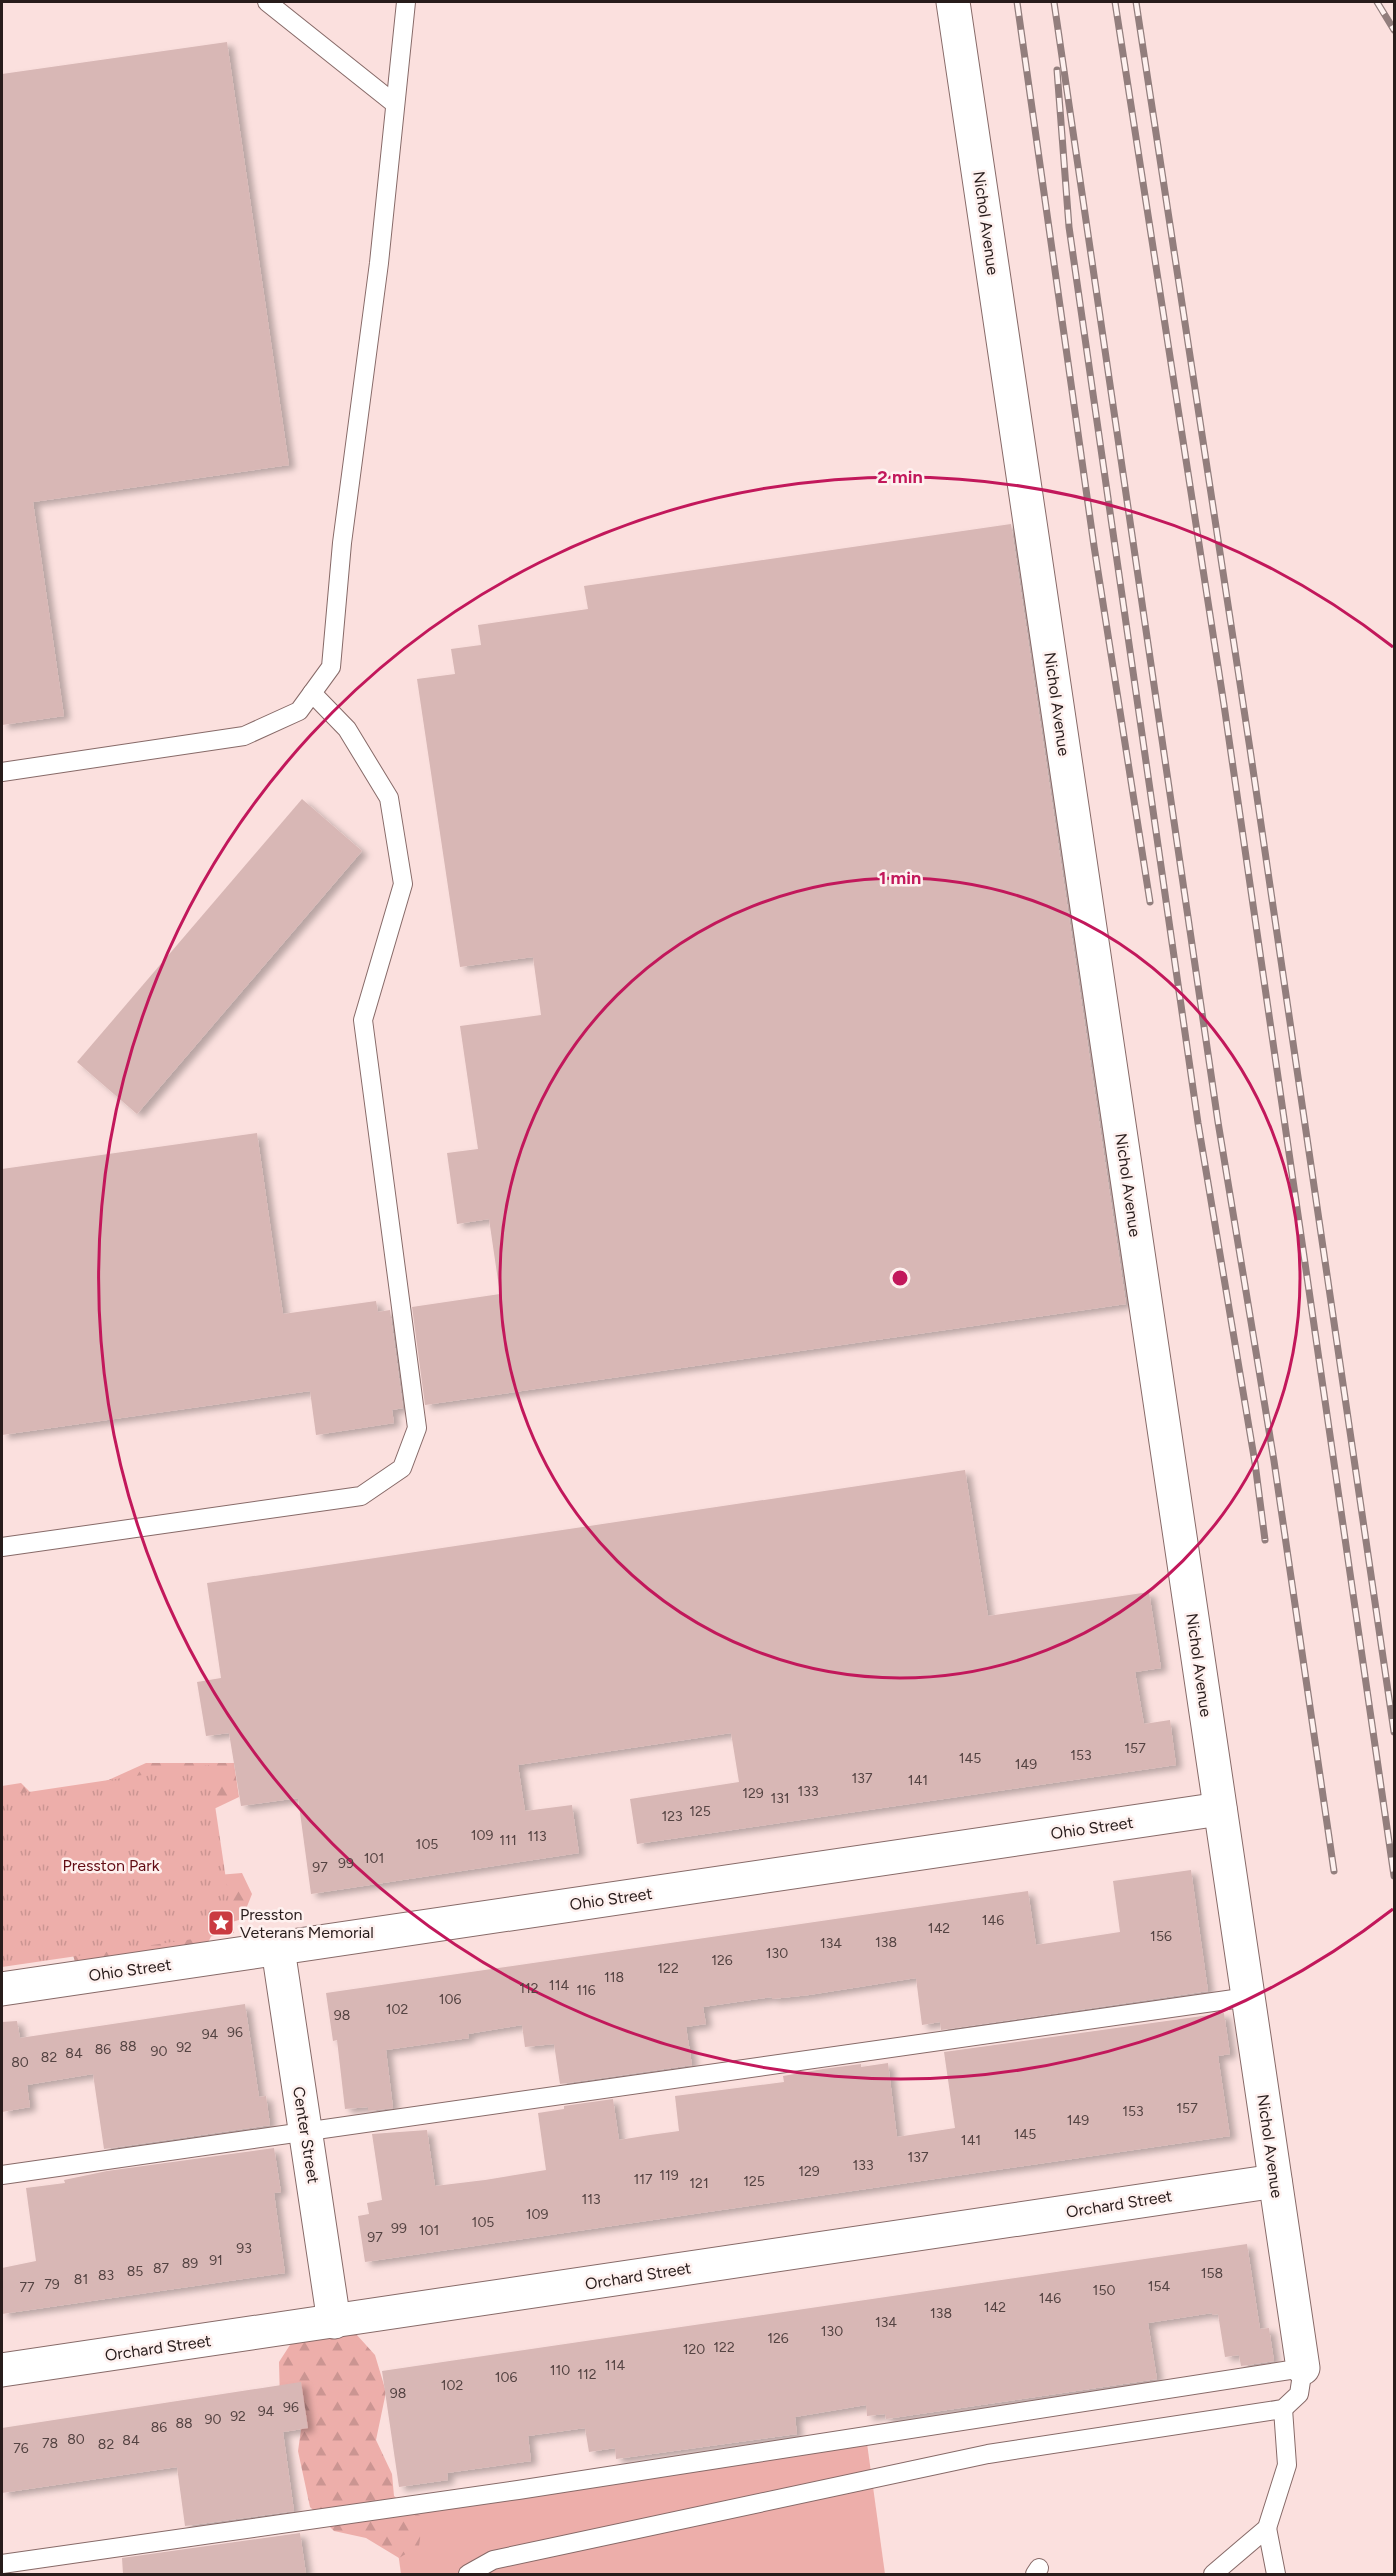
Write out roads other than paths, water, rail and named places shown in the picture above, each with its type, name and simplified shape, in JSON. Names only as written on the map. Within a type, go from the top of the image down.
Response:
[{"type":"street","name":"Nichol Avenue","points":[[953,2],[1303,2368]]},
{"type":"street","name":"Ohio Street","points":[[2,1989],[1220,1809]]},
{"type":"street","name":"Center Street","points":[[279,1949],[334,2322]]},
{"type":"street","name":"Orchard Street","points":[[2,2370],[1275,2181]]},
{"type":"lane","points":[[267,2],[395,104]]},
{"type":"lane","points":[[2,771],[244,736],[299,711],[331,667],[342,543],[379,263],[406,2]]},
{"type":"lane","points":[[2,1547],[361,1496],[402,1468],[417,1428],[363,1020],[403,884],[389,798],[347,729],[312,693]]},
{"type":"lane","points":[[2,2175],[92,2164],[305,2130],[1248,1997]]},
{"type":"lane","points":[[2,2564],[518,2490],[1303,2368],[1299,2394],[1283,2409],[988,2454],[493,2560],[468,2574]]},
{"type":"lane","points":[[1276,2574],[1267,2528],[1287,2465],[1283,2409]]},
{"type":"lane","points":[[1212,2574],[1267,2528]]},
{"type":"railway","points":[[1017,2],[1094,546],[1150,902]]},
{"type":"railway","points":[[1054,2],[1218,1122],[1274,1461],[1334,1871]]},
{"type":"railway","points":[[1115,2],[1224,705],[1394,1876]]},
{"type":"railway","points":[[1136,2],[1250,749],[1394,1732]]},
{"type":"railway","points":[[1377,2],[1394,30]]},
{"type":"railway","points":[[1057,70],[1069,227],[1198,1123],[1255,1463],[1265,1540]]},
{"type":"place","name":"Presston Veterans Memorial","points":[[221,1923]]},
{"type":"park label","name":"Presston Park","points":[[111,1865]]}]
